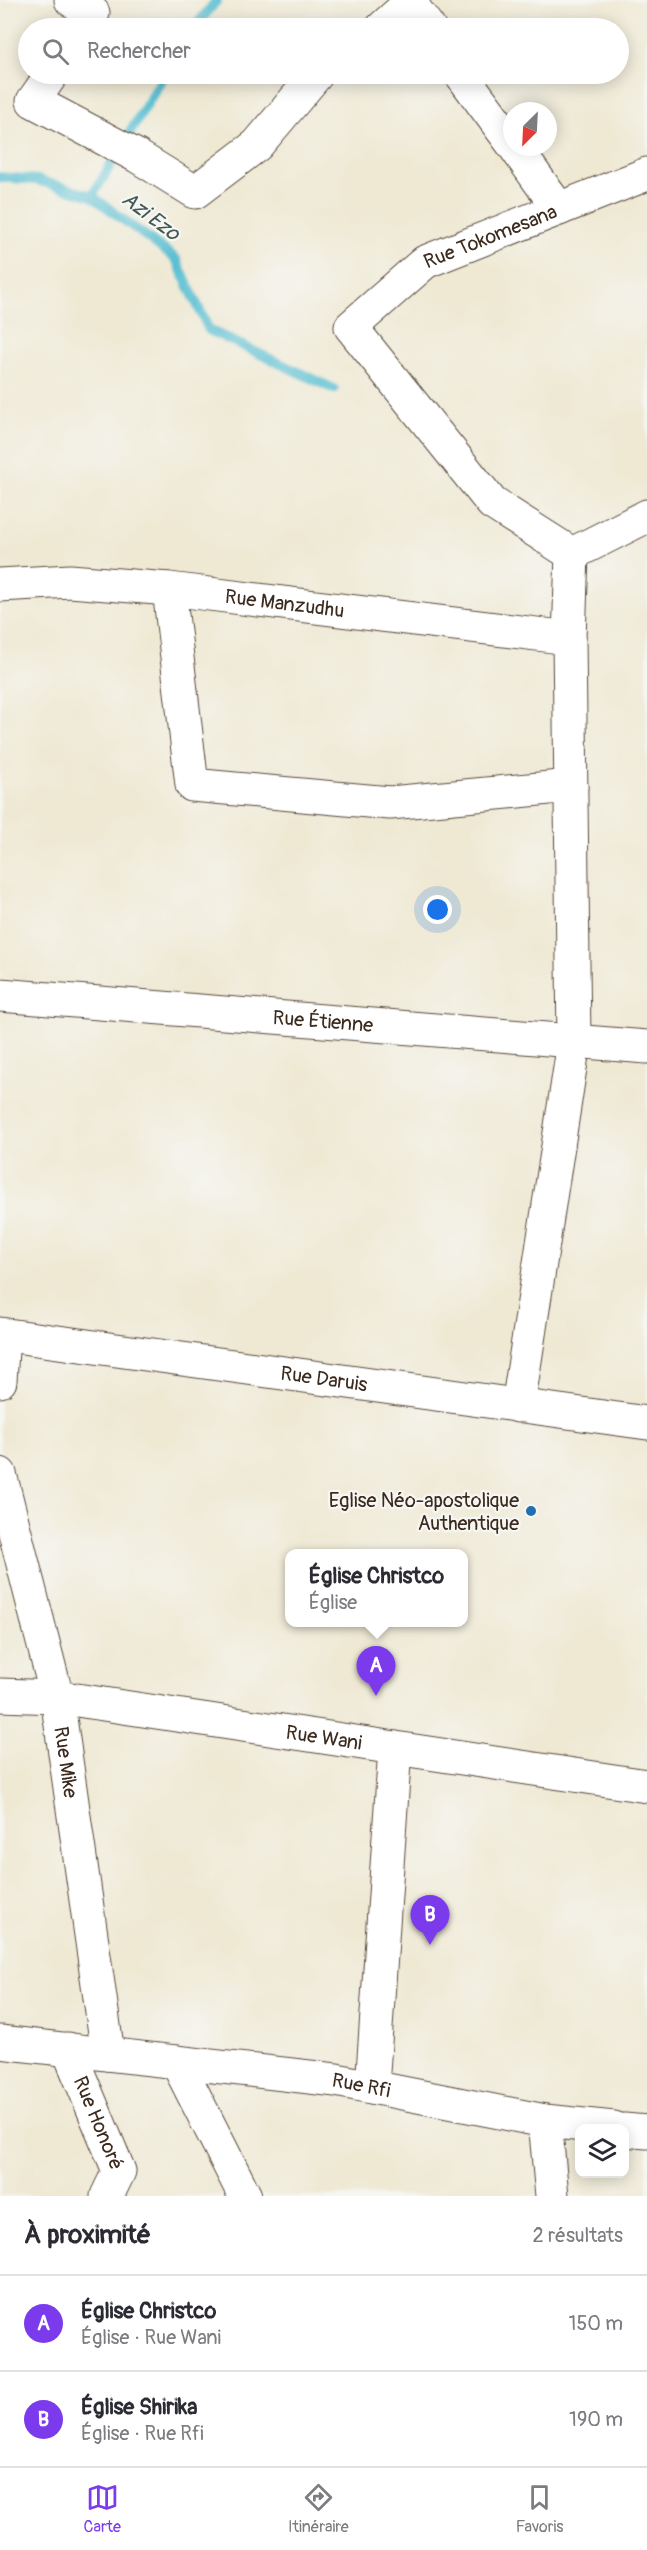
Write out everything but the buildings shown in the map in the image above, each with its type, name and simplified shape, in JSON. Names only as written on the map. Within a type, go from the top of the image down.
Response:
[{"type":"street","points":[[401,18],[417,10]]},
{"type":"street","points":[[45,84],[33,101],[137,156],[195,192],[257,145],[309,84]]},
{"type":"street","points":[[468,84],[503,131]]},
{"type":"street","points":[[522,156],[560,209]]},
{"type":"street","name":"Rue Tokomesana","points":[[572,554],[492,503],[351,327],[425,262],[647,174]]},
{"type":"street","points":[[518,1406],[574,1042],[569,638],[572,554],[647,516]]},
{"type":"street","name":"Rue Manzudhu","points":[[0,585],[70,580],[169,589],[569,638]]},
{"type":"street","points":[[169,589],[192,785],[390,803],[571,786]]},
{"type":"street","name":"Rue Étienne","points":[[0,995],[647,1047]]},
{"type":"street","points":[[0,1381],[2,1335]]},
{"type":"street","name":"Rue Daruis","points":[[2,1335],[647,1423]]},
{"type":"street","name":"Rue Mike","points":[[0,1474],[57,1697],[108,2054]]},
{"type":"street","name":"Rue Wani","points":[[0,1695],[57,1697],[647,1786]]},
{"type":"street","points":[[372,2087],[395,1748]]},
{"type":"street","name":"Rue Rfi","points":[[0,2042],[336,2080],[545,2121],[575,2124]]},
{"type":"street","name":"Rue Honoré","points":[[68,2049],[119,2171],[107,2196]]},
{"type":"street","points":[[177,2062],[245,2196]]},
{"type":"street","points":[[545,2121],[552,2196]]},
{"type":"street","points":[[629,2130],[647,2132]]},
{"type":"waterway","points":[[202,18],[217,0]]},
{"type":"waterway","points":[[92,196],[159,84]]},
{"type":"waterway","name":"Azi Ezo","points":[[0,177],[37,180],[92,196],[176,259],[209,330],[334,389]]},
{"type":"place","name":"Eglise Néo-apostolique Authentique","points":[[531,1511]]},
{"type":"place","name":"Église Christco","points":[[376,1696]]},
{"type":"place","name":"Église Shirika","points":[[430,1945]]}]
